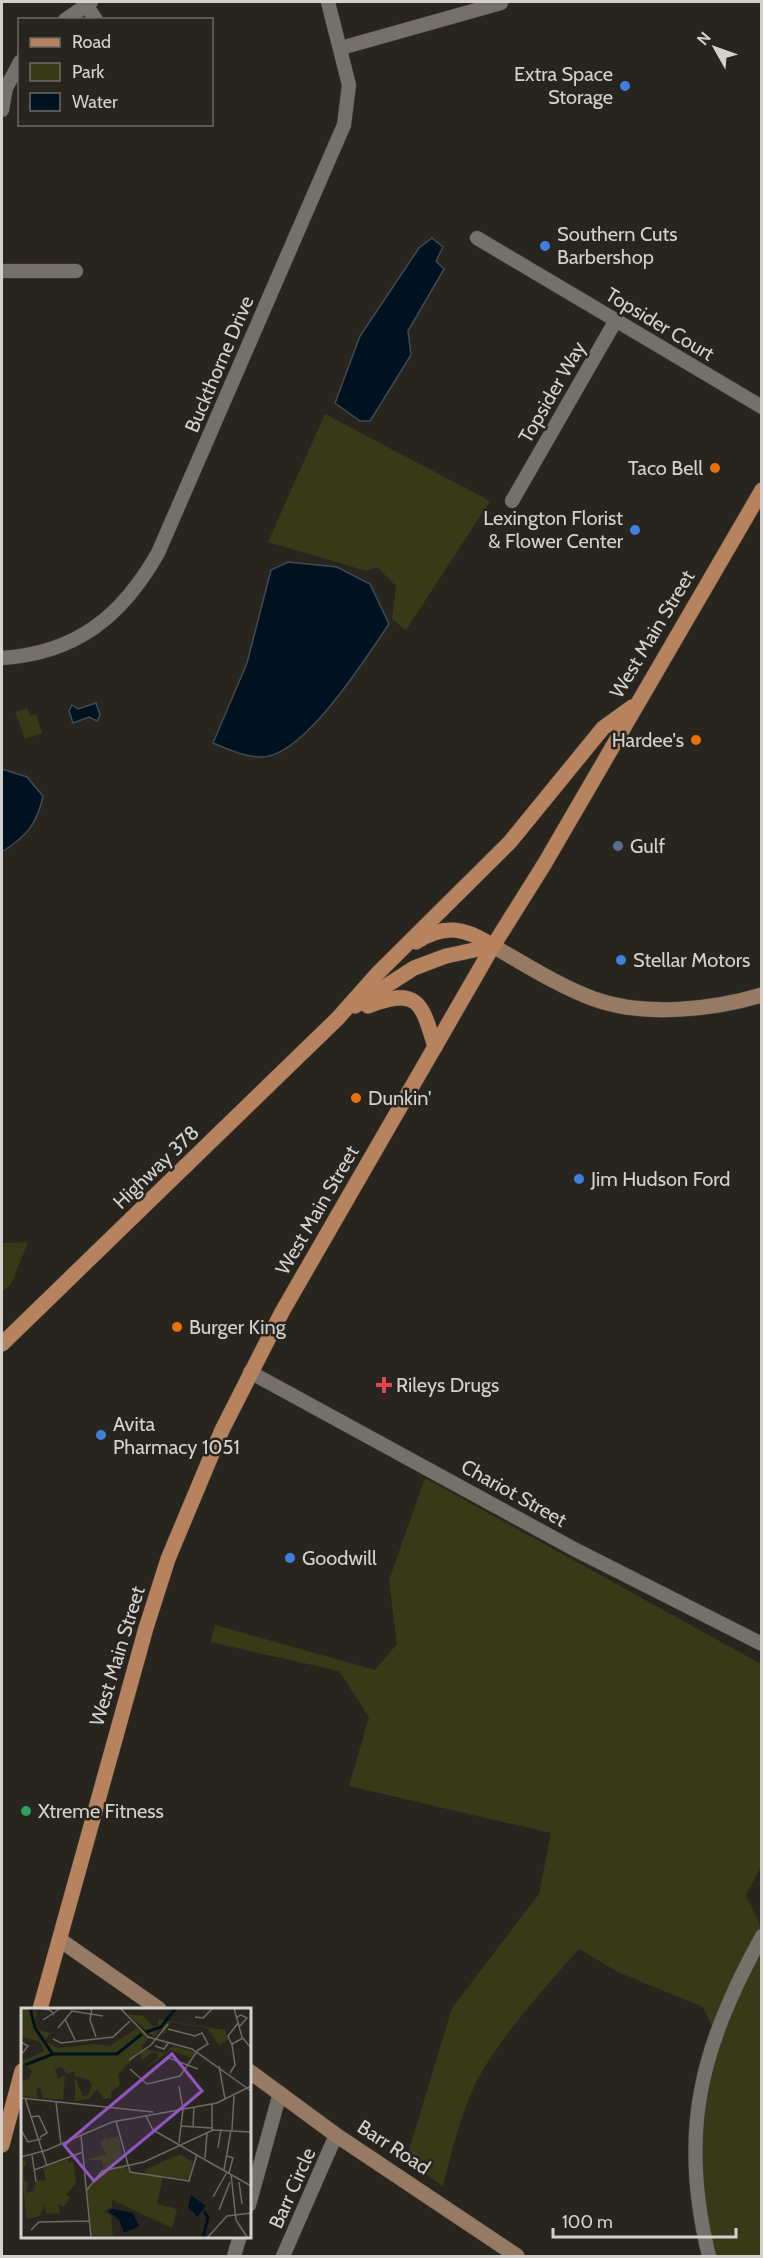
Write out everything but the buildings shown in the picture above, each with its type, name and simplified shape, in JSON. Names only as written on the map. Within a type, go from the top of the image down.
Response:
[{"type":"main road","name":"West Main Street","points":[[40,2008],[127,1689],[168,1559],[194,1492],[250,1372],[282,1312],[493,946],[545,863],[634,705],[762,490]]},
{"type":"main road","points":[[338,1018],[510,842],[543,805],[603,728],[634,705]]},
{"type":"main road","points":[[400,952],[424,936],[447,928],[467,931],[493,946]]},
{"type":"main road","points":[[338,1018],[414,968],[446,956],[493,946]]},
{"type":"main road","points":[[338,1018],[386,999],[398,996],[409,998],[425,1014],[435,1047]]},
{"type":"main road","name":"Highway 378","points":[[2,1344],[338,1018]]},
{"type":"main road","points":[[2,2145],[21,2075]]},
{"type":"street","name":"Buckthorne Drive","points":[[2,658],[52,650],[100,625],[120,608],[142,581],[158,553],[344,125],[349,86],[328,2]]},
{"type":"street","points":[[68,18],[88,3],[95,18]]},
{"type":"street","points":[[341,48],[501,3]]},
{"type":"street","points":[[2,110],[6,88],[18,66]]},
{"type":"street","name":"Topsider Court","points":[[477,238],[762,407]]},
{"type":"street","points":[[2,271],[76,271]]},
{"type":"street","name":"Topsider Way","points":[[512,501],[616,320]]},
{"type":"street","points":[[493,946],[552,980],[605,1002],[677,1010],[709,1007],[762,994]]},
{"type":"street","name":"Chariot Street","points":[[250,1372],[574,1549],[762,1644]]},
{"type":"street","points":[[709,2256],[696,2198],[694,2163],[701,2090],[719,2022],[732,1990],[762,1936]]},
{"type":"street","points":[[60,1940],[158,2008]]},
{"type":"street","name":"Barr Road","points":[[250,2073],[336,2134],[518,2256]]},
{"type":"street","points":[[250,2201],[280,2093]]},
{"type":"street","name":"Barr Circle","points":[[283,2256],[336,2134]]},
{"type":"street","points":[[234,2256],[239,2237]]},
{"type":"green space","points":[[325,414],[490,501],[406,630],[392,619],[396,586],[377,567],[366,571],[268,542]]},
{"type":"green space","points":[[27,708],[30,716],[36,714],[42,733],[25,739],[15,712]]},
{"type":"green space","points":[[28,1242],[11,1284],[2,1292],[2,1243]]},
{"type":"green space","points":[[425,1478],[761,1664],[761,1867],[746,1895],[761,1927],[729,1989],[761,1943],[761,2256],[709,2256],[694,2163],[715,2033],[703,2007],[618,1972],[579,1949],[517,2021],[484,2068],[464,2110],[443,2186],[406,2160],[452,2008],[539,1894],[551,1833],[349,1786],[369,1717],[339,1671],[210,1642],[215,1625],[375,1670],[397,1644],[389,1580]]},
{"type":"water","points":[[432,238],[443,247],[436,261],[444,269],[408,331],[411,355],[370,421],[360,421],[335,403],[360,336],[419,248]]},
{"type":"water","points":[[288,562],[337,567],[370,584],[389,624],[350,681],[314,724],[296,741],[278,753],[261,757],[248,756],[213,743],[247,663],[271,570]]},
{"type":"water","points":[[96,703],[100,715],[97,721],[89,717],[73,723],[69,711],[72,705],[78,709]]},
{"type":"water","points":[[2,769],[27,777],[43,796],[41,806],[29,829],[18,841],[2,852]]},
{"type":"place","name":"Extra Space Storage","points":[[625,86]]},
{"type":"place","name":"Southern Cuts Barbershop","points":[[545,246]]},
{"type":"place","name":"Taco Bell","points":[[715,468]]},
{"type":"place","name":"Lexington Florist & Flower Center","points":[[635,530]]},
{"type":"place","name":"Hardee's","points":[[696,740]]},
{"type":"place","name":"Gulf","points":[[618,846]]},
{"type":"place","name":"Stellar Motors","points":[[621,960]]},
{"type":"place","name":"Dunkin'","points":[[356,1098]]},
{"type":"place","name":"Jim Hudson Ford","points":[[579,1179]]},
{"type":"place","name":"Burger King","points":[[177,1327]]},
{"type":"place","name":"Rileys Drugs","points":[[384,1385]]},
{"type":"place","name":"Avita Pharmacy 1051","points":[[101,1435]]},
{"type":"place","name":"Goodwill","points":[[290,1558]]},
{"type":"place","name":"Xtreme Fitness","points":[[26,1811]]}]
